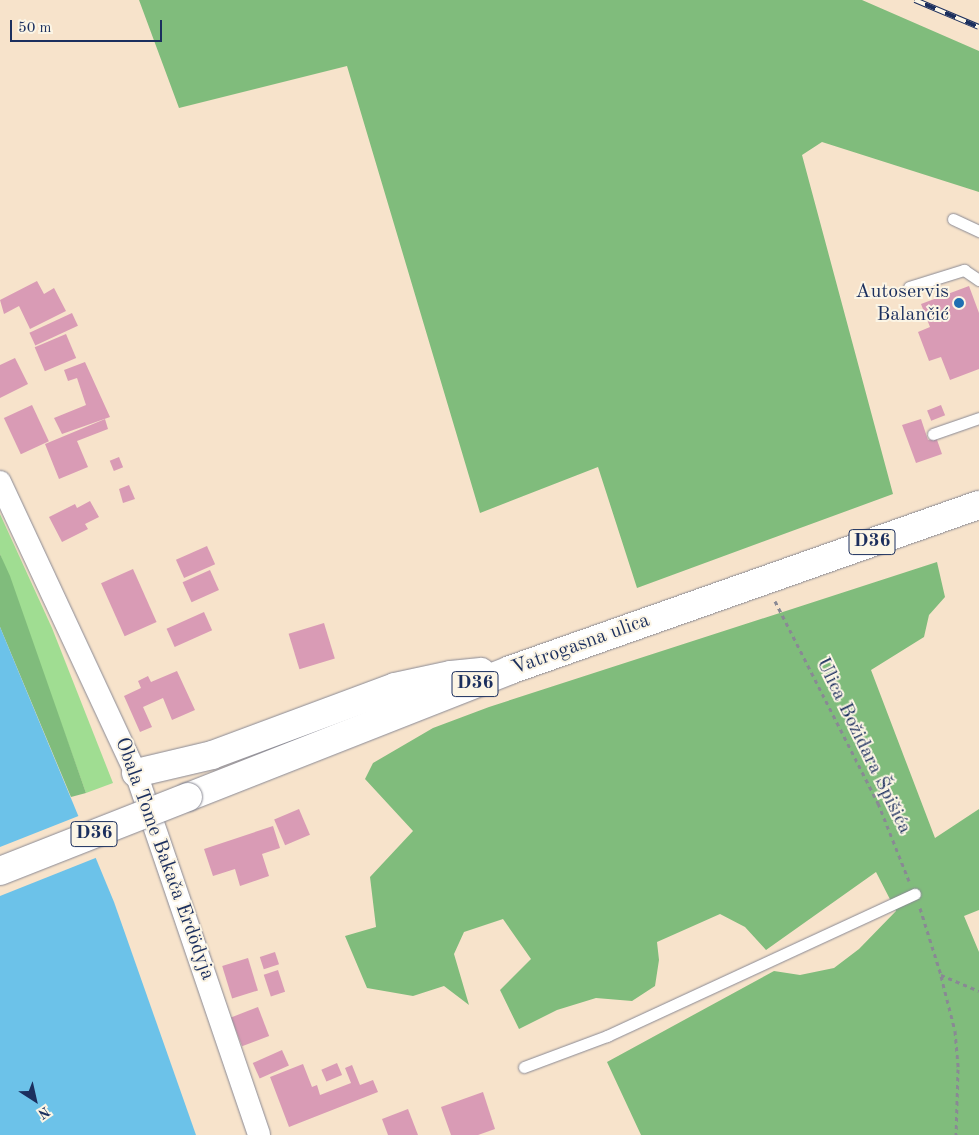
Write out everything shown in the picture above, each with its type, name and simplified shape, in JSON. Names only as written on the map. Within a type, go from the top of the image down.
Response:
[{"type":"main road","name":"Vatrogasna ulica","points":[[0,871],[510,670],[979,505]]},
{"type":"main road","points":[[136,773],[212,755],[394,687],[451,675],[510,670]]},
{"type":"street","name":"Obala Tome Bakača Erdödyja","points":[[0,482],[136,773],[259,1135]]},
{"type":"lane","points":[[953,219],[979,232]]},
{"type":"lane","points":[[909,287],[964,270],[979,280]]},
{"type":"lane","points":[[933,434],[979,418]]},
{"type":"lane","points":[[524,1067],[607,1036],[915,894]]},
{"type":"path","name":"Ulica Božidara Špišića","points":[[766,579],[878,803],[915,894],[941,975],[955,1031],[958,1069],[956,1135]]},
{"type":"path","points":[[941,975],[979,991]]},
{"type":"green space","points":[[139,0],[862,0],[979,51],[979,192],[822,142],[802,155],[893,494],[637,588],[598,467],[480,513],[347,66],[179,108]]},
{"type":"green space","points":[[0,514],[52,628],[113,783],[86,793],[0,554]]},
{"type":"green space","points":[[0,554],[10,576],[86,793],[71,797],[0,627]]},
{"type":"green space","points":[[937,562],[945,597],[929,615],[924,637],[871,670],[935,838],[979,809],[979,910],[964,916],[979,952],[979,1135],[641,1135],[607,1062],[774,971],[800,975],[834,968],[859,949],[896,911],[876,872],[766,950],[745,927],[720,914],[657,942],[659,960],[655,986],[632,1001],[596,998],[557,1010],[519,1029],[500,990],[531,959],[503,919],[464,932],[454,954],[469,1005],[444,986],[413,996],[367,988],[345,936],[376,927],[370,877],[413,831],[365,779],[373,763],[433,728],[489,707]]},
{"type":"water","points":[[0,627],[114,902],[196,1135],[0,1135]]},
{"type":"pier","points":[[81,815],[98,857],[0,896],[0,847]]},
{"type":"building","points":[[37,281],[44,294],[54,288],[66,311],[30,329],[19,306],[4,314],[0,300]]},
{"type":"building","points":[[969,286],[979,313],[979,369],[950,380],[941,357],[929,361],[918,332],[930,327],[921,304]]},
{"type":"building","points":[[72,313],[78,326],[35,346],[29,333]]},
{"type":"building","points":[[66,334],[76,358],[45,371],[35,347]]},
{"type":"building","points":[[15,358],[28,384],[0,398],[0,365]]},
{"type":"building","points":[[85,362],[110,417],[62,434],[54,418],[86,405],[77,378],[68,381],[64,370]]},
{"type":"building","points":[[32,405],[49,441],[21,454],[4,418]]},
{"type":"building","points":[[941,405],[945,415],[931,421],[927,411]]},
{"type":"building","points":[[105,419],[108,429],[77,441],[88,467],[59,479],[45,444]]},
{"type":"building","points":[[921,419],[928,440],[936,437],[942,454],[916,463],[902,425]]},
{"type":"building","points":[[119,457],[123,467],[114,471],[110,461]]},
{"type":"building","points":[[129,485],[135,499],[123,503],[119,489]]},
{"type":"building","points":[[90,501],[99,517],[85,524],[88,529],[62,542],[49,517],[75,504],[77,508]]},
{"type":"building","points":[[207,546],[215,564],[184,578],[176,560]]},
{"type":"building","points":[[133,569],[157,622],[125,636],[101,583]]},
{"type":"building","points":[[210,570],[219,590],[192,602],[183,582]]},
{"type":"building","points":[[204,612],[212,630],[175,647],[167,629]]},
{"type":"building","points":[[324,623],[335,658],[299,669],[289,634]]},
{"type":"building","points":[[177,671],[195,710],[172,720],[163,698],[143,707],[152,727],[140,732],[124,696],[141,688],[138,681],[148,676],[151,682]]},
{"type":"building","points":[[299,809],[310,835],[285,845],[274,820]]},
{"type":"building","points":[[273,826],[280,848],[262,854],[269,876],[240,886],[235,869],[213,876],[204,849]]},
{"type":"building","points":[[275,952],[279,964],[264,969],[260,957]]},
{"type":"building","points":[[248,958],[258,991],[232,998],[222,966]]},
{"type":"building","points":[[278,970],[285,992],[271,997],[264,975]]},
{"type":"building","points":[[258,1007],[269,1036],[242,1046],[231,1017]]},
{"type":"building","points":[[282,1050],[289,1066],[260,1079],[253,1063]]},
{"type":"building","points":[[337,1063],[342,1075],[326,1082],[321,1070]]},
{"type":"building","points":[[303,1064],[312,1087],[317,1085],[320,1095],[351,1083],[345,1068],[352,1065],[360,1085],[373,1080],[378,1092],[289,1127],[270,1077]]},
{"type":"building","points":[[483,1092],[495,1129],[478,1135],[451,1135],[441,1107]]},
{"type":"building","points":[[408,1109],[418,1135],[388,1135],[382,1119]]},
{"type":"railway","points":[[915,0],[979,27]]},
{"type":"place","name":"Autoservis Balančić","points":[[959,303]]}]
